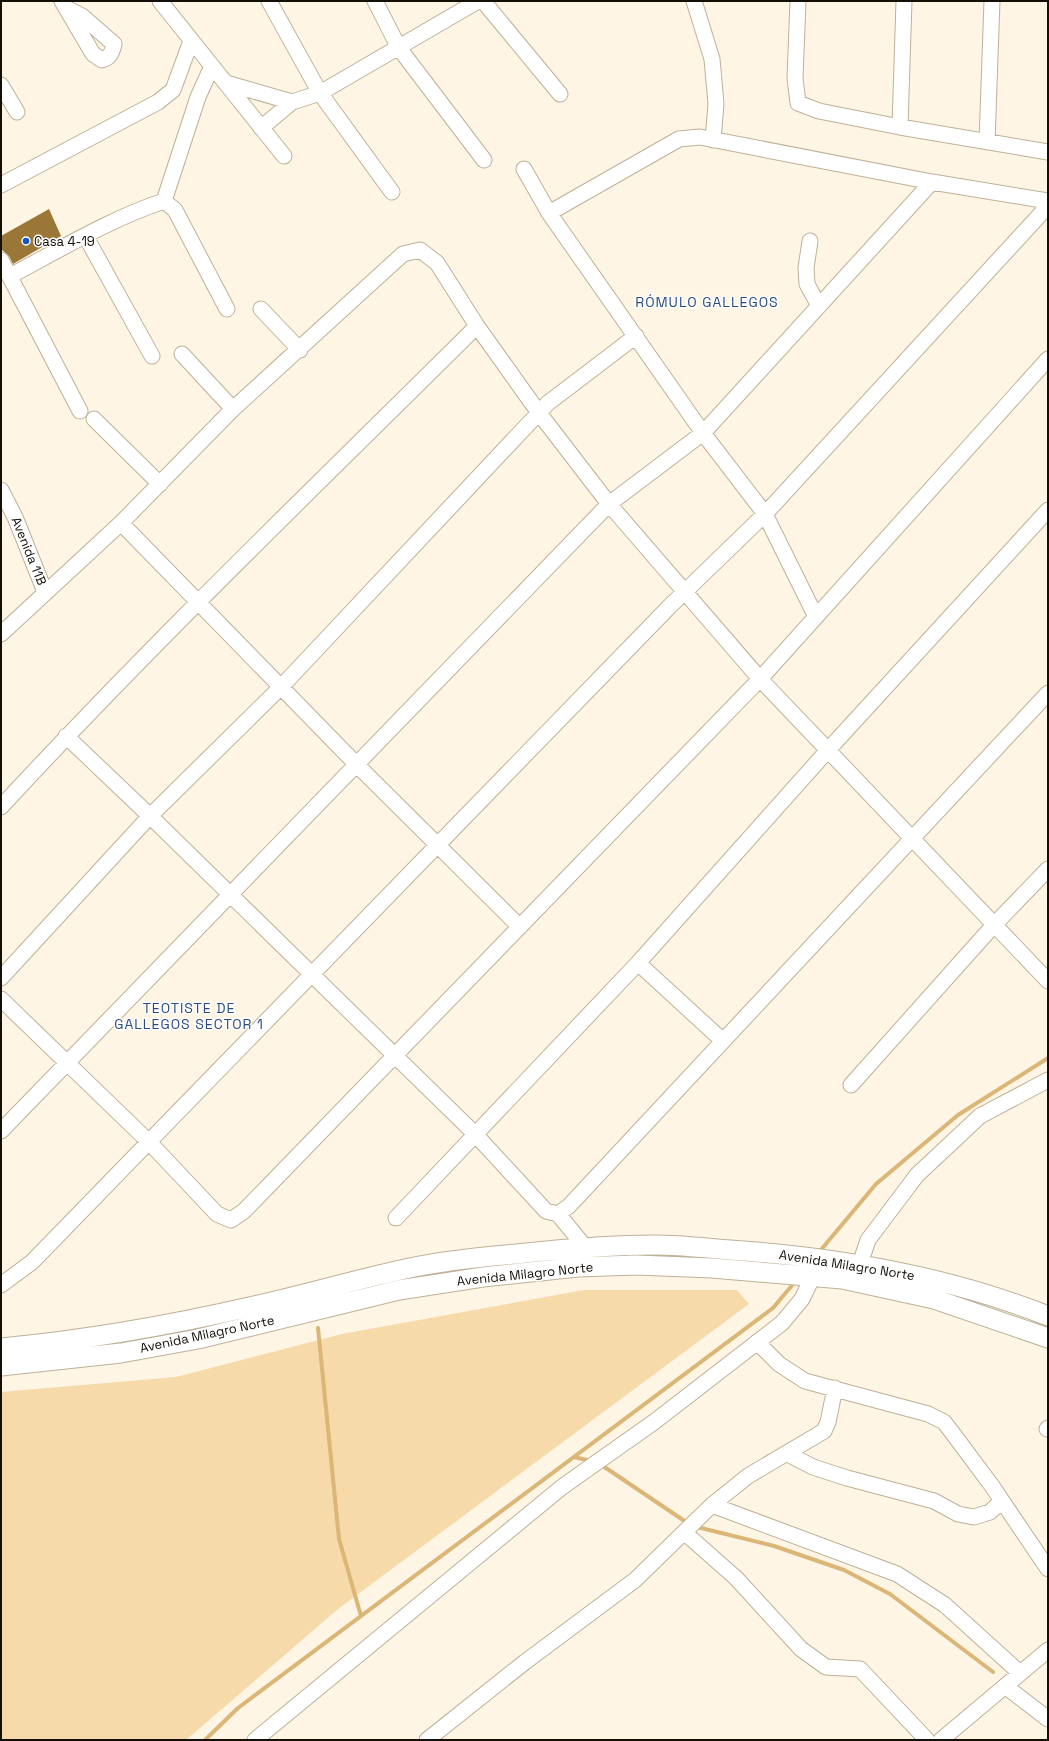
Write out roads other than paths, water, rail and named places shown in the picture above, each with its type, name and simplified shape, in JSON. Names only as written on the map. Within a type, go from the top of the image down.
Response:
[{"type":"main road","name":"Avenida Milagro Norte","points":[[1,1348],[53,1343],[159,1326],[255,1306],[407,1268],[480,1258],[585,1247],[666,1245],[768,1252],[860,1264],[943,1282],[1014,1302],[1048,1316]]},
{"type":"main road","name":"Avenida Milagro Norte","points":[[1,1366],[121,1352],[198,1339],[399,1290],[483,1277],[578,1267],[636,1265],[712,1268],[842,1279],[934,1299],[1048,1338]]},
{"type":"street","points":[[160,1],[284,156]]},
{"type":"street","points":[[269,1],[320,93],[392,192]]},
{"type":"street","points":[[375,1],[399,48],[484,160]]},
{"type":"street","points":[[261,128],[292,102],[320,93],[478,1]]},
{"type":"street","points":[[483,1],[560,94]]},
{"type":"street","points":[[694,1],[712,59],[716,104],[713,140]]},
{"type":"street","points":[[798,1],[795,78],[798,103],[819,111],[900,127],[1048,152]]},
{"type":"street","points":[[900,127],[904,1]]},
{"type":"street","points":[[987,142],[992,1]]},
{"type":"street","points":[[1,184],[158,102],[173,90],[192,41]]},
{"type":"street","points":[[164,200],[198,97],[212,66]]},
{"type":"street","points":[[226,83],[292,102]]},
{"type":"street","points":[[1,85],[17,112]]},
{"type":"street","points":[[173,90],[198,97]]},
{"type":"street","points":[[549,213],[679,139],[700,137],[932,182],[1048,201]]},
{"type":"street","points":[[524,169],[549,213],[703,433],[765,514],[816,617]]},
{"type":"street","points":[[1,1132],[609,504],[703,433],[932,182]]},
{"type":"street","points":[[10,276],[86,236],[150,205],[164,200]]},
{"type":"street","points":[[164,200],[175,210],[227,309]]},
{"type":"street","points":[[1,1285],[32,1262],[684,592],[765,514],[1048,206]]},
{"type":"street","points":[[86,236],[152,356]]},
{"type":"street","points":[[810,241],[806,268],[807,284],[819,306]]},
{"type":"street","points":[[1,634],[121,523],[233,409],[300,350],[403,254],[420,250],[437,263],[477,326],[539,413],[609,504],[684,592],[760,679],[993,926],[1048,981]]},
{"type":"street","points":[[1,260],[80,411]]},
{"type":"street","points":[[261,309],[300,350]]},
{"type":"street","points":[[1,807],[66,736],[477,326]]},
{"type":"street","points":[[1,978],[150,816],[281,687],[548,402],[636,336]]},
{"type":"street","points":[[182,354],[233,409]]},
{"type":"street","points":[[1,999],[149,1142],[217,1214],[231,1220],[244,1211],[760,679],[1048,359]]},
{"type":"street","points":[[94,419],[160,484]]},
{"type":"street","name":"Avenida 11B","points":[[1,490],[15,517],[45,592]]},
{"type":"street","points":[[396,1218],[638,963],[828,750],[1048,510]]},
{"type":"street","points":[[121,523],[357,765],[439,844],[520,927]]},
{"type":"street","points":[[558,1214],[569,1206],[1048,693]]},
{"type":"street","points":[[66,736],[150,816],[230,896],[475,1134],[546,1211],[558,1214],[585,1247]]},
{"type":"street","points":[[851,1085],[993,926],[1048,869]]},
{"type":"street","points":[[638,963],[723,1041]]},
{"type":"street","points":[[860,1264],[868,1240],[917,1175],[980,1116],[1048,1080]]},
{"type":"street","points":[[255,1740],[562,1487],[654,1422],[782,1323],[802,1299],[814,1276]]},
{"type":"street","points":[[757,1342],[779,1364],[791,1373],[805,1380],[928,1414],[944,1422],[1002,1500],[1048,1569]]},
{"type":"street","points":[[427,1740],[525,1662],[635,1580],[712,1506],[748,1476],[788,1454],[824,1431],[828,1422],[835,1388]]},
{"type":"street","points":[[788,1454],[814,1467],[847,1478],[934,1501],[958,1514],[974,1517],[990,1512],[1002,1500]]},
{"type":"street","points":[[712,1506],[897,1574],[945,1604],[1020,1673]]},
{"type":"street","points":[[685,1533],[736,1578],[801,1650],[826,1667],[860,1669],[927,1740]]},
{"type":"street","points":[[941,1740],[1048,1650]]},
{"type":"street","points":[[1006,1686],[1048,1719]]},
{"type":"waterway","points":[[820,1251],[876,1184],[958,1115],[1048,1058]]},
{"type":"waterway","points":[[205,1740],[238,1708],[773,1308],[794,1283]]},
{"type":"waterway","points":[[318,1328],[339,1539],[361,1616]]},
{"type":"waterway","points":[[574,1457],[587,1460]]},
{"type":"waterway","points":[[603,1466],[686,1522]]},
{"type":"waterway","points":[[697,1527],[774,1546],[844,1570],[890,1594],[993,1672]]},
{"type":"place","name":"Casa 4-19","points":[[26,241]]},
{"type":"district","name":"RÓMULO GALLEGOS","points":[[707,302]]},
{"type":"district","name":"TEOTISTE DE GALLEGOS SECTOR 1","points":[[189,1016]]}]
